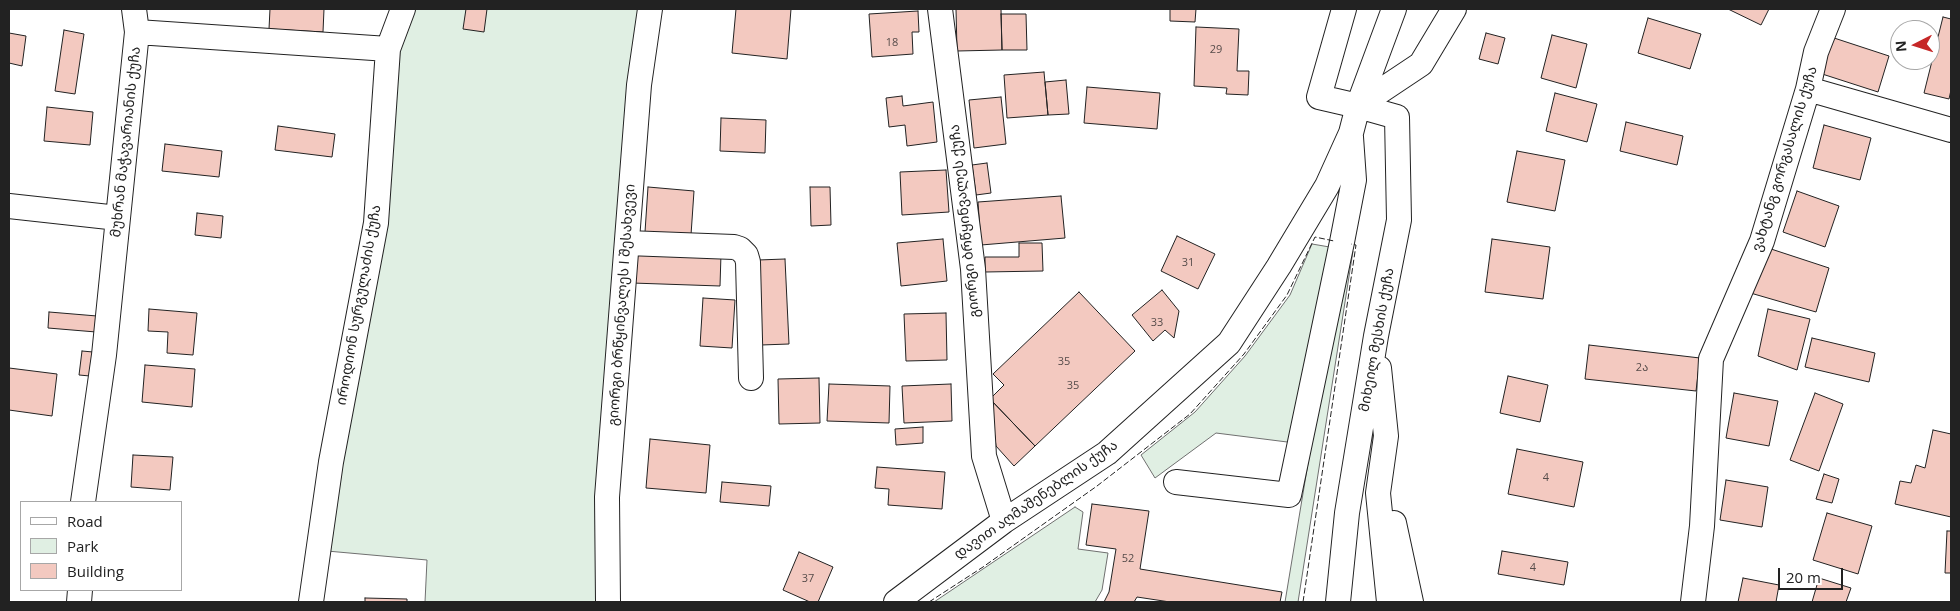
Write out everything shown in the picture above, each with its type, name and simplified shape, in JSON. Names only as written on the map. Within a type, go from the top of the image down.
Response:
[{"type":"street","points":[[134,9],[137,32]]},
{"type":"street","name":"იროდიონ სურგულაძის ქუჩა","points":[[312,602],[331,462],[376,223],[388,49],[403,9]]},
{"type":"street","name":"გიორგი ბრწყინვალეს I შესახვევი","points":[[608,602],[607,497],[639,85],[650,9]]},
{"type":"street","name":"გიორგი ბრწყინვალეს ქუჩა","points":[[940,9],[974,268],[984,456],[1004,521]]},
{"type":"street","points":[[1344,9],[1319,97],[1358,106],[1421,64],[1454,9]]},
{"type":"street","name":"დავით აღმაშენებლის ქუჩა","points":[[896,602],[1004,521],[1107,453],[1229,342],[1279,266],[1327,186],[1351,133],[1358,106],[1394,9]]},
{"type":"street","name":"ვახტანგ გორგასალის ქუჩა","points":[[1693,602],[1702,526],[1711,359],[1762,241],[1808,89],[1816,52],[1833,9]]},
{"type":"street","name":"მუხრან მაჭავარიანის ქუჩა","points":[[83,501],[104,355],[137,32],[388,49]]},
{"type":"street","points":[[1808,89],[1951,130]]},
{"type":"street","name":"მიხეილ მესხის ქუჩა","points":[[1338,602],[1347,513],[1376,336],[1399,220],[1397,117],[1358,106]]},
{"type":"street","points":[[1176,482],[1289,495],[1354,180],[1351,133]]},
{"type":"street","points":[[9,206],[118,218]]},
{"type":"street","points":[[627,243],[734,247],[746,255],[748,262],[751,378]]},
{"type":"street","points":[[1376,336],[1394,521],[1411,602]]},
{"type":"street","points":[[1386,436],[1378,494],[1388,602]]},
{"type":"green space","points":[[404,9],[644,9],[600,602],[425,602],[427,560],[327,551]]},
{"type":"green space","points":[[1312,244],[1353,251],[1298,602],[1285,602],[1311,445],[1216,433],[1155,478],[1141,455],[1195,412],[1245,356],[1290,295]]},
{"type":"green space","points":[[1075,507],[1083,512],[1078,549],[1108,553],[1102,590],[1095,602],[934,602]]},
{"type":"building","points":[[270,9],[324,9],[323,32],[269,29]]},
{"type":"building","points":[[466,9],[487,9],[484,32],[463,29]]},
{"type":"building","points":[[736,9],[791,9],[787,59],[732,53]]},
{"type":"building","points":[[956,9],[1001,9],[1002,50],[957,51]]},
{"type":"building","points":[[1170,9],[1196,9],[1195,22],[1170,21]]},
{"type":"building","points":[[1728,9],[1769,9],[1761,25]]},
{"type":"building","points":[[918,11],[919,32],[912,32],[913,54],[872,57],[869,14]]},
{"type":"building","points":[[1001,14],[1026,14],[1027,50],[1002,50]]},
{"type":"building","points":[[1943,17],[1951,19],[1951,90],[1949,99],[1924,93],[1930,70],[1940,70],[1940,29]]},
{"type":"building","points":[[1648,18],[1701,34],[1690,69],[1638,53]]},
{"type":"building","points":[[1196,27],[1239,29],[1237,71],[1249,71],[1248,95],[1226,94],[1227,88],[1194,86]]},
{"type":"building","points":[[64,30],[84,34],[75,94],[55,91]]},
{"type":"building","points":[[9,33],[26,36],[22,66],[9,63]]},
{"type":"building","points":[[1486,33],[1505,38],[1498,64],[1479,59]]},
{"type":"building","points":[[1552,35],[1587,44],[1576,88],[1541,78]]},
{"type":"building","points":[[1828,36],[1889,56],[1878,92],[1816,72]]},
{"type":"building","points":[[1044,72],[1048,115],[1007,118],[1004,75]]},
{"type":"building","points":[[1066,80],[1069,114],[1048,115],[1045,82]]},
{"type":"building","points":[[1087,87],[1160,93],[1157,129],[1084,123]]},
{"type":"building","points":[[1555,93],[1597,104],[1587,142],[1546,131]]},
{"type":"building","points":[[902,96],[903,106],[933,102],[937,142],[907,146],[905,125],[889,127],[886,98]]},
{"type":"building","points":[[1001,97],[1006,144],[974,148],[969,100]]},
{"type":"building","points":[[47,107],[93,112],[90,145],[44,141]]},
{"type":"building","points":[[721,118],[766,120],[765,153],[720,151]]},
{"type":"building","points":[[1626,122],[1683,136],[1677,165],[1620,151]]},
{"type":"building","points":[[1824,125],[1871,138],[1860,180],[1813,168]]},
{"type":"building","points":[[278,126],[335,134],[332,157],[275,150]]},
{"type":"building","points":[[165,144],[222,151],[219,177],[162,171]]},
{"type":"building","points":[[1517,151],[1565,160],[1555,211],[1507,202]]},
{"type":"building","points":[[987,163],[991,193],[976,195],[972,165]]},
{"type":"building","points":[[946,170],[949,212],[902,215],[900,172]]},
{"type":"building","points":[[648,187],[694,191],[691,235],[645,232]]},
{"type":"building","points":[[810,187],[830,187],[831,225],[811,226]]},
{"type":"building","points":[[1797,191],[1839,206],[1825,247],[1783,232]]},
{"type":"building","points":[[1061,196],[1065,238],[981,245],[978,202]]},
{"type":"building","points":[[197,213],[223,216],[221,238],[195,235]]},
{"type":"building","points":[[1177,236],[1215,254],[1198,289],[1161,271]]},
{"type":"building","points":[[943,239],[947,281],[901,286],[897,243]]},
{"type":"building","points":[[1492,239],[1550,247],[1543,299],[1485,292]]},
{"type":"building","points":[[1019,243],[1042,243],[1043,271],[985,272],[985,257],[1019,257]]},
{"type":"building","points":[[1765,247],[1829,268],[1816,312],[1747,292]]},
{"type":"building","points":[[632,251],[721,254],[720,286],[632,283]]},
{"type":"building","points":[[785,259],[789,344],[761,345],[758,260]]},
{"type":"building","points":[[1162,290],[1179,311],[1174,338],[1165,330],[1153,341],[1132,315]]},
{"type":"building","points":[[1079,292],[1135,351],[1035,446],[990,399],[1004,385],[993,374]]},
{"type":"building","points":[[703,298],[735,300],[732,348],[700,346]]},
{"type":"building","points":[[149,309],[197,313],[193,355],[167,353],[168,332],[148,331]]},
{"type":"building","points":[[1768,309],[1810,319],[1797,370],[1758,356]]},
{"type":"building","points":[[49,312],[97,316],[96,332],[48,328]]},
{"type":"building","points":[[946,313],[947,360],[906,361],[904,314]]},
{"type":"building","points":[[1812,338],[1875,353],[1869,382],[1805,367]]},
{"type":"building","points":[[1589,345],[1700,358],[1696,391],[1585,379]]},
{"type":"building","points":[[82,351],[93,352],[90,376],[79,375]]},
{"type":"building","points":[[145,365],[195,369],[192,407],[142,402]]},
{"type":"building","points":[[9,368],[57,374],[52,416],[9,410]]},
{"type":"building","points":[[1508,376],[1548,385],[1540,422],[1500,413]]},
{"type":"building","points":[[819,378],[820,423],[779,424],[778,379]]},
{"type":"building","points":[[829,384],[890,386],[889,423],[827,421]]},
{"type":"building","points":[[951,384],[952,421],[904,423],[902,386]]},
{"type":"building","points":[[1734,393],[1778,401],[1769,446],[1726,438]]},
{"type":"building","points":[[1815,393],[1843,404],[1819,471],[1790,460]]},
{"type":"building","points":[[990,399],[1035,446],[1014,466],[996,446]]},
{"type":"building","points":[[923,427],[923,443],[896,445],[895,429]]},
{"type":"building","points":[[1933,430],[1951,434],[1951,517],[1895,504],[1900,481],[1911,483],[1916,465],[1925,468]]},
{"type":"building","points":[[650,439],[710,445],[706,493],[646,488]]},
{"type":"building","points":[[1517,449],[1583,462],[1574,507],[1508,494]]},
{"type":"building","points":[[133,455],[173,457],[170,490],[131,487]]},
{"type":"building","points":[[877,467],[945,472],[942,509],[888,505],[889,489],[875,488]]},
{"type":"building","points":[[1824,474],[1839,479],[1832,503],[1816,499]]},
{"type":"building","points":[[1726,480],[1768,487],[1762,527],[1720,520]]},
{"type":"building","points":[[722,482],[771,486],[769,506],[720,502]]},
{"type":"building","points":[[1092,504],[1149,511],[1140,569],[1282,592],[1280,602],[1170,602],[1137,597],[1134,602],[1104,602],[1109,592],[1116,549],[1086,545]]},
{"type":"building","points":[[1827,513],[1872,526],[1858,574],[1813,560]]},
{"type":"building","points":[[1947,531],[1951,531],[1951,573],[1945,573]]},
{"type":"building","points":[[1502,551],[1568,562],[1564,585],[1498,574]]},
{"type":"building","points":[[799,552],[833,567],[818,602],[810,602],[783,590]]},
{"type":"building","points":[[1743,578],[1779,585],[1776,602],[1738,602]]},
{"type":"building","points":[[1819,578],[1851,588],[1846,602],[1812,602]]},
{"type":"building","points":[[365,598],[407,599],[407,602],[365,602]]},
{"type":"fence","points":[[929,602],[983,567],[1097,486],[1190,414],[1244,354],[1287,295],[1315,237],[1334,241]]},
{"type":"fence","points":[[1303,602],[1356,245],[1351,244]]}]
